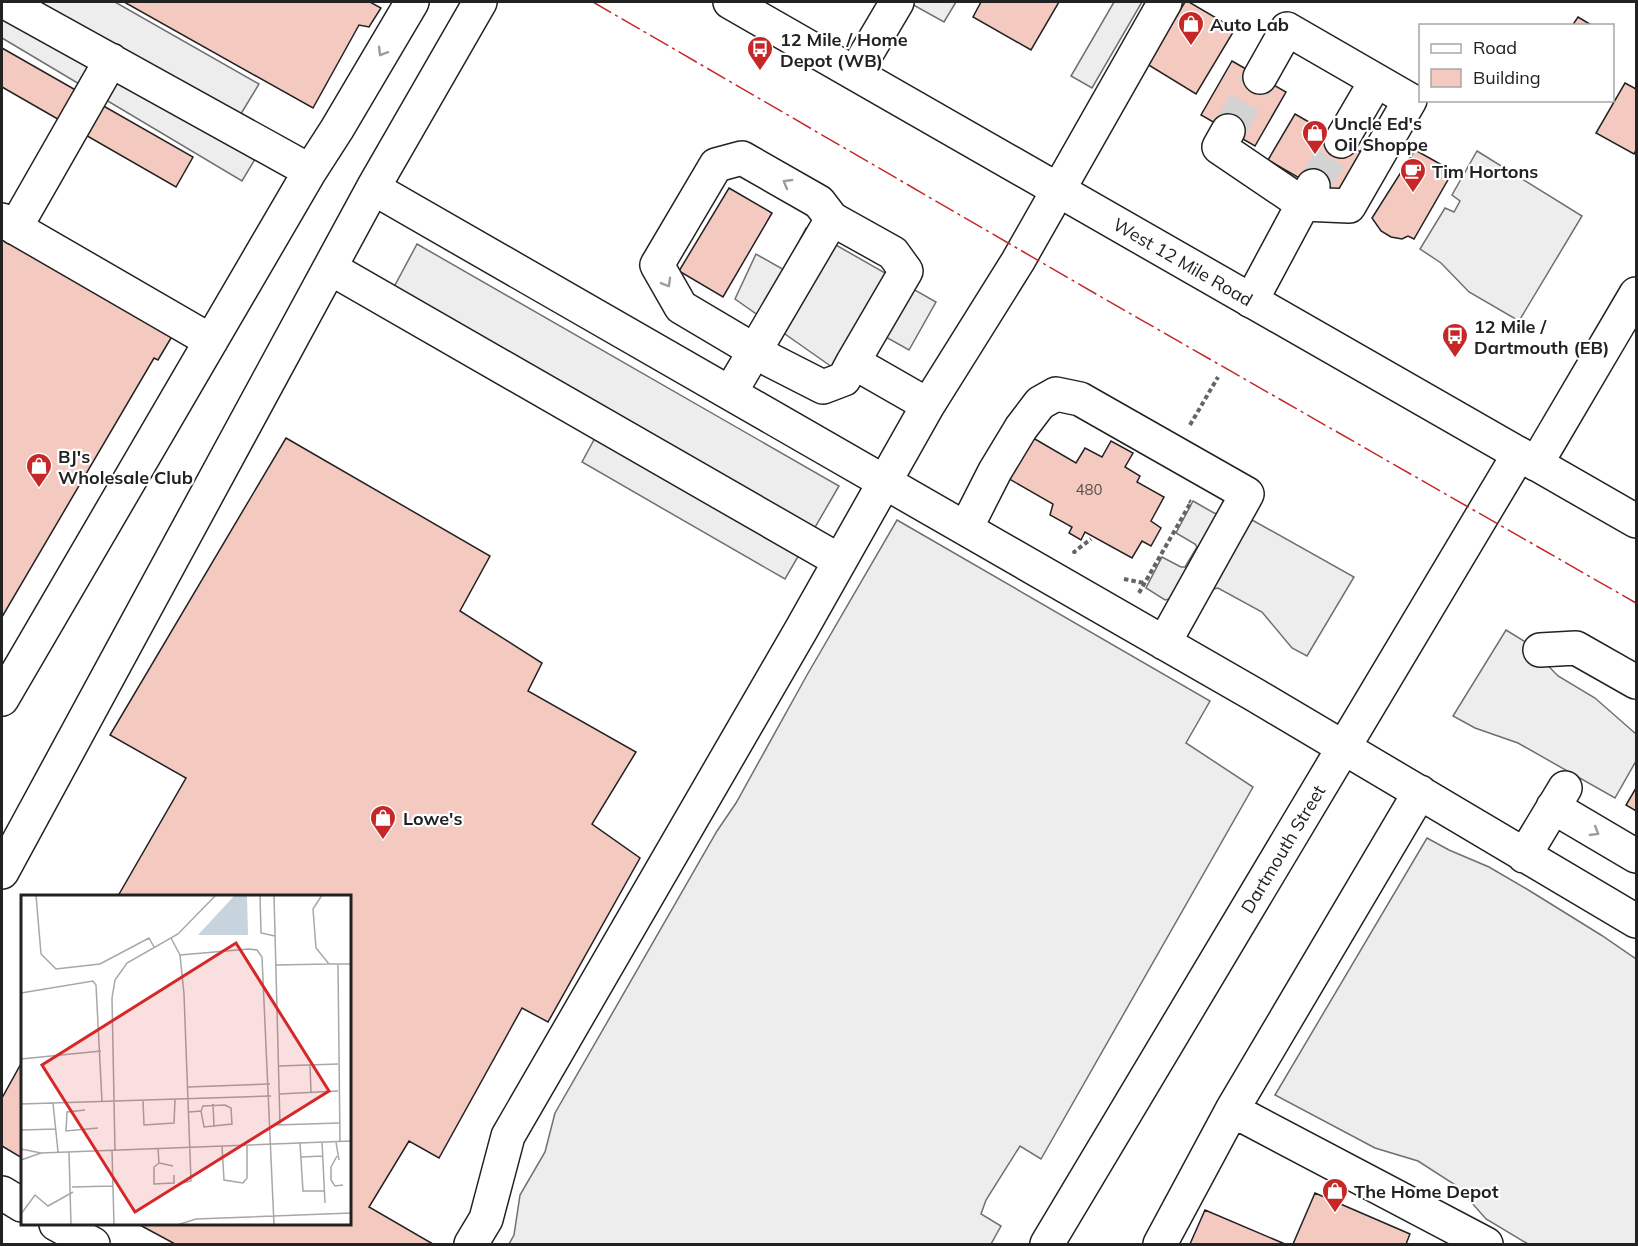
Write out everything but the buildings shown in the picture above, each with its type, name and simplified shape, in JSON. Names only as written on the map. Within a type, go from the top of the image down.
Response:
[{"type":"street","points":[[5,2],[310,171]]},
{"type":"street","points":[[2,699],[310,171],[412,2]]},
{"type":"street","name":"West 12 Mile Road","points":[[730,2],[1636,521]]},
{"type":"street","points":[[855,74],[897,2]]},
{"type":"street","points":[[471,1245],[486,1219],[508,1136],[928,405],[1018,261],[1165,2]]},
{"type":"street","points":[[2,872],[472,4]]},
{"type":"street","points":[[1228,131],[1219,147],[1308,195],[1349,206],[1410,100],[1287,29],[1260,77]]},
{"type":"street","points":[[111,60],[8,224],[211,341]]},
{"type":"street","points":[[1341,141],[1376,81]]},
{"type":"street","points":[[742,158],[819,202],[832,219],[893,253],[906,271],[844,379],[823,387],[772,361],[681,307],[657,265],[716,165],[742,158]]},
{"type":"street","points":[[373,188],[966,528],[1420,792],[1636,921]]},
{"type":"street","points":[[1251,301],[1308,195]]},
{"type":"street","points":[[730,393],[832,219]]},
{"type":"street","points":[[330,268],[840,561]]},
{"type":"street","name":"Dartmouth Street","points":[[1047,1245],[1344,748],[1528,459],[1573,405],[1636,294]]},
{"type":"street","points":[[853,362],[928,405]]},
{"type":"street","points":[[966,528],[995,471],[1021,428],[1040,403],[1056,394],[1080,399],[1247,494],[1164,643]]},
{"type":"street","points":[[1540,650],[1576,648],[1636,682]]},
{"type":"street","points":[[1160,1245],[1232,1110],[1420,792]]},
{"type":"street","points":[[1524,856],[1559,797],[1636,856]]},
{"type":"street","points":[[1232,1110],[1486,1245]]},
{"type":"street","points":[[2,1193],[21,1204]]},
{"type":"street","points":[[58,1225],[93,1245]]},
{"type":"path","points":[[1186,431],[1218,377]]},
{"type":"path","points":[[1137,596],[1191,502],[1182,497]]},
{"type":"path","points":[[1084,557],[1074,552],[1091,539]]},
{"type":"path","points":[[1116,574],[1126,580],[1144,583]]},
{"type":"shaded area","points":[[2,2],[115,2],[259,84],[239,117],[270,134],[242,181],[2,38]]},
{"type":"shaded area","points":[[908,2],[956,2],[944,22]]},
{"type":"shaded area","points":[[1114,2],[1142,2],[1092,88],[1071,76]]},
{"type":"shaded area","points":[[1477,151],[1582,216],[1519,321],[1469,292],[1441,263],[1420,249],[1445,208],[1454,212],[1460,201],[1452,195]]},
{"type":"shaded area","points":[[806,228],[936,302],[909,350],[859,322],[832,367],[735,299],[756,254],[784,270]]},
{"type":"shaded area","points":[[417,244],[839,486],[785,579],[582,462],[610,410],[394,287]]},
{"type":"shaded area","points":[[1193,501],[1214,513],[1254,521],[1354,577],[1307,656],[1292,648],[1262,612],[1218,588],[1165,600],[1146,588],[1162,557],[1185,567],[1197,547],[1176,533]]},
{"type":"shaded area","points":[[897,520],[1210,701],[1186,743],[1253,787],[1041,1159],[1020,1146],[986,1200],[981,1214],[1001,1226],[991,1244],[509,1244],[514,1235],[520,1195],[545,1152],[555,1113],[717,831],[736,803]]},
{"type":"shaded area","points":[[1506,630],[1524,641],[1558,676],[1595,698],[1636,734],[1636,761],[1615,798],[1518,743],[1475,728],[1453,716]]},
{"type":"shaded area","points":[[1427,838],[1489,867],[1636,959],[1636,1244],[1528,1244],[1486,1219],[1457,1186],[1418,1161],[1375,1148],[1275,1095]]},
{"type":"tunnel","points":[[1228,131],[1260,77]]},
{"type":"tunnel","points":[[1313,186],[1341,141]]},
{"type":"power","points":[[593,2],[1096,294],[1636,603]]},
{"type":"place","name":"Auto Lab","points":[[1191,47]]},
{"type":"place","name":"12 Mile / Home Depot (WB)","points":[[760,72]]},
{"type":"place","name":"Uncle Ed's Oil Shoppe","points":[[1315,156]]},
{"type":"place","name":"Tim Hortons","points":[[1413,194]]},
{"type":"place","name":"12 Mile / Dartmouth (EB)","points":[[1455,359]]},
{"type":"place","name":"BJ's Wholesale Club","points":[[39,489]]},
{"type":"place","name":"Lowe's","points":[[383,841]]},
{"type":"place","name":"The Home Depot","points":[[1335,1214]]}]
